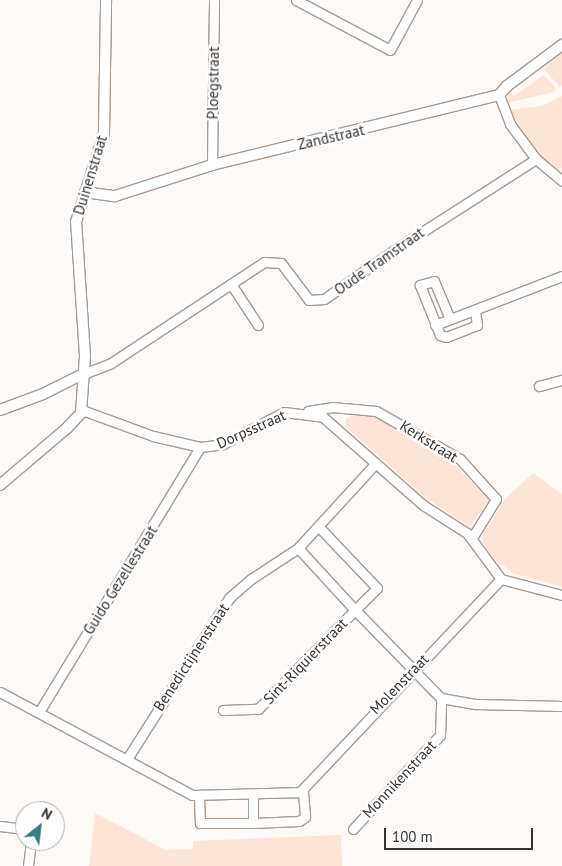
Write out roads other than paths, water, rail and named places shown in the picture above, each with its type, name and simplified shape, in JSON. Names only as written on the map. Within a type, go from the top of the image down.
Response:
[{"type":"street","name":"Duinenstraat","points":[[82,410],[83,374],[76,230],[85,192],[98,158],[105,124],[106,0]]},
{"type":"street","name":"Ploegstraat","points":[[212,165],[214,0]]},
{"type":"street","points":[[296,0],[390,50],[417,0]]},
{"type":"street","name":"Zandstraat","points":[[85,192],[115,196],[212,165],[499,95],[562,46]]},
{"type":"street","points":[[499,95],[510,124],[536,159],[562,182]]},
{"type":"street","name":"Oude Tramstraat","points":[[83,374],[111,364],[264,262],[276,260],[286,268],[304,296],[319,301],[400,246],[536,159]]},
{"type":"street","points":[[435,325],[562,276]]},
{"type":"street","points":[[450,319],[434,281],[420,286],[440,335],[446,337],[477,325],[475,311]]},
{"type":"street","points":[[231,284],[258,324]]},
{"type":"street","points":[[0,410],[43,394],[83,374]]},
{"type":"street","points":[[539,386],[562,380]]},
{"type":"street","name":"Kerkstraat","points":[[301,412],[332,407],[376,411],[460,459],[496,499],[472,538]]},
{"type":"street","points":[[0,485],[67,428],[82,410]]},
{"type":"street","name":"Dorpsstraat","points":[[82,410],[160,439],[200,447],[227,443],[280,413],[301,412],[329,421],[423,505],[472,538],[501,578]]},
{"type":"street","name":"Guido Gezellestraat","points":[[39,712],[200,447]]},
{"type":"street","name":"Benedictijnenstraat","points":[[127,759],[229,598],[250,579],[298,548],[376,463]]},
{"type":"street","points":[[318,527],[377,588],[355,610]]},
{"type":"street","points":[[298,548],[412,670],[441,698],[476,704],[562,706]]},
{"type":"street","points":[[501,578],[562,595]]},
{"type":"street","name":"Molenstraat","points":[[300,792],[412,670],[501,578]]},
{"type":"street","name":"Sint-Riquierstraat","points":[[223,710],[258,709],[355,610]]},
{"type":"street","points":[[0,692],[199,797],[300,792],[306,796],[303,820],[253,823],[200,823],[199,797]]},
{"type":"street","name":"Monnikenstraat","points":[[353,829],[440,735],[441,698]]},
{"type":"street","points":[[253,795],[253,823]]},
{"type":"street","points":[[0,826],[15,828]]},
{"type":"street","points":[[28,866],[30,851]]}]
